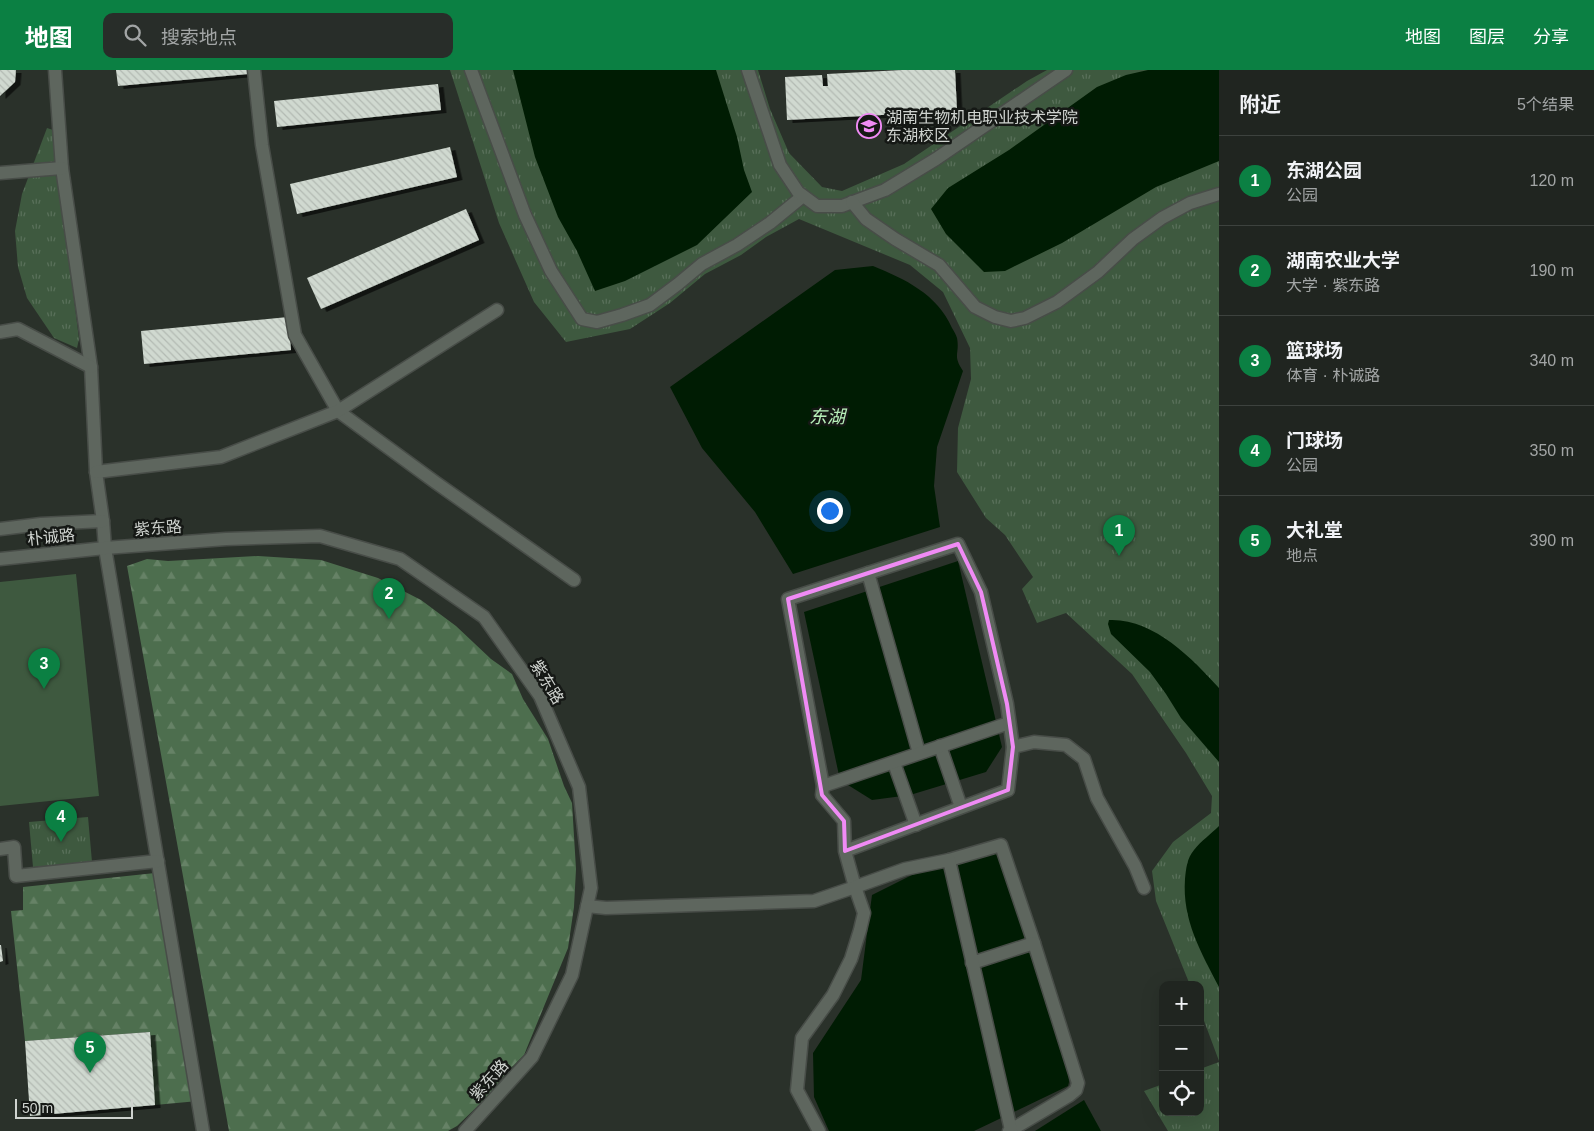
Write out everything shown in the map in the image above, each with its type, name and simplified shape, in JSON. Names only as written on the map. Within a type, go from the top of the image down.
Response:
[{"type":"street","points":[[55,70],[62,168],[91,367],[96,472],[105,548],[203,1131]]},
{"type":"street","points":[[254,70],[262,145],[295,335],[338,411],[574,580]]},
{"type":"street","points":[[471,70],[525,214],[551,272],[582,319],[597,322],[650,305],[702,264],[770,223],[803,196]]},
{"type":"street","points":[[748,70],[780,164],[798,192],[817,206],[842,206],[885,190],[936,159],[1066,70]]},
{"type":"street","points":[[0,173],[62,168]]},
{"type":"street","points":[[852,202],[866,219],[939,265],[975,307],[996,317],[1011,321],[1026,318],[1057,302],[1098,272],[1133,239],[1162,218],[1190,203],[1219,194]]},
{"type":"street","points":[[96,472],[221,458],[338,411],[497,310]]},
{"type":"street","points":[[0,332],[18,329],[91,367]]},
{"type":"street","points":[[0,529],[41,524],[103,521]]},
{"type":"street","name":"紫东路","points":[[105,548],[226,539],[320,536],[400,559],[484,617],[540,696],[579,787],[591,888],[572,974],[532,1057],[465,1131]]},
{"type":"street","points":[[819,1131],[797,1090],[802,1038],[833,994],[851,959],[864,913],[845,851],[844,821],[822,795],[828,784],[788,599],[870,578],[958,544],[981,592],[1006,704],[1005,724],[1013,747],[1008,790],[845,851]]},
{"type":"street","name":"朴诚路","points":[[0,559],[105,548]]},
{"type":"street","points":[[870,578],[919,753]]},
{"type":"street","points":[[828,784],[1005,724]]},
{"type":"street","points":[[1013,747],[1034,742],[1066,745],[1084,759],[1097,798],[1135,866],[1144,888]]},
{"type":"street","points":[[940,746],[961,807]]},
{"type":"street","points":[[894,762],[916,825]]},
{"type":"street","points":[[587,906],[606,908],[814,901],[905,869],[949,860],[1001,845],[1078,1083],[1076,1090],[1070,1095],[1009,1127],[949,860]]},
{"type":"street","points":[[0,849],[14,847],[16,876],[158,861]]},
{"type":"street","points":[[972,963],[1034,943]]},
{"type":"highlighted area","points":[[958,544],[981,592],[1007,704],[1013,747],[1008,790],[845,851],[844,821],[822,795],[788,599]]},
{"type":"green space","points":[[450,70],[758,70],[770,109],[789,153],[822,187],[842,191],[904,164],[1027,81],[1047,70],[1219,70],[1219,1061],[1204,1021],[1204,981],[1188,981],[1156,901],[1152,871],[1173,842],[1211,813],[1212,796],[1186,753],[1132,674],[1066,613],[1037,623],[1022,589],[1033,577],[1005,535],[986,518],[957,472],[958,428],[971,379],[970,348],[943,292],[910,265],[799,219],[766,237],[741,255],[705,274],[670,303],[630,329],[566,342],[534,302],[499,223]]},
{"type":"green space","points":[[47,128],[53,130],[79,339],[77,348],[54,338],[27,298],[18,267],[15,231],[22,194]]},
{"type":"green space","points":[[258,556],[321,560],[378,578],[421,600],[456,626],[491,659],[512,674],[523,699],[548,739],[564,786],[572,803],[576,869],[574,907],[568,948],[524,1055],[485,1099],[457,1126],[448,1131],[229,1131],[127,566],[147,559],[168,561]]},
{"type":"green space","points":[[76,574],[99,796],[0,806],[0,582]]},
{"type":"green space","points":[[88,817],[92,862],[33,867],[29,822]]},
{"type":"green space","points":[[155,873],[198,1101],[155,1105],[150,1032],[25,1041],[11,911],[23,910],[23,887]]},
{"type":"green space","points":[[1219,1062],[1219,1131],[1168,1131],[1159,1116],[1204,1116],[1204,1068]]},
{"type":"green space","points":[[1159,1085],[1159,1116],[1144,1091]]},
{"type":"water","points":[[513,70],[716,70],[752,192],[697,245],[625,281],[595,291],[577,251],[558,217],[535,157]]},
{"type":"water","points":[[1148,70],[1219,70],[1219,161],[1156,187],[1062,243],[1005,271],[984,272],[946,234],[931,209],[948,188],[1009,150],[1097,87],[1126,75]]},
{"type":"water","name":"东湖","points":[[873,266],[908,282],[929,297],[946,316],[957,338],[957,358],[963,371],[937,447],[934,486],[940,527],[793,574],[755,512],[702,448],[670,387],[835,270]]},
{"type":"water","points":[[958,561],[1002,747],[986,772],[910,795],[872,800],[840,780],[804,612]]},
{"type":"water","points":[[1109,620],[1125,621],[1156,633],[1197,664],[1219,688],[1219,762],[1181,718],[1150,672],[1111,634],[1108,624]]},
{"type":"water","points":[[1219,826],[1219,987],[1194,935],[1187,908],[1185,879],[1190,856]]},
{"type":"water","points":[[999,849],[1068,1071],[1068,1086],[974,1131],[829,1131],[814,1097],[813,1053],[861,980],[872,895],[912,875]]},
{"type":"water","points":[[1084,1100],[1101,1131],[1035,1131]]},
{"type":"building","points":[[0,70],[16,70],[15,82],[0,96]]},
{"type":"building","points":[[116,70],[248,70],[248,74],[118,86]]},
{"type":"building","points":[[902,70],[955,70],[957,111],[787,120],[785,77],[822,75],[823,86],[828,86],[827,74]]},
{"type":"building","points":[[438,84],[441,110],[277,127],[274,101]]},
{"type":"building","points":[[450,147],[457,177],[297,214],[290,184]]},
{"type":"building","points":[[466,209],[479,240],[321,309],[307,278]]},
{"type":"building","points":[[288,317],[291,350],[144,364],[141,331]]},
{"type":"building","points":[[0,945],[3,961],[0,962]]},
{"type":"building","points":[[150,1032],[155,1105],[30,1116],[25,1041]]},
{"type":"place","name":"湖南生物机电职业技术学院 东湖校区","points":[[869,126]]},
{"type":"place","name":"东湖公园","points":[[1119,556]]},
{"type":"place","name":"湖南农业大学","points":[[389,619]]},
{"type":"place","name":"篮球场","points":[[44,689]]},
{"type":"place","name":"门球场","points":[[61,842]]},
{"type":"place","name":"大礼堂","points":[[90,1073]]}]
